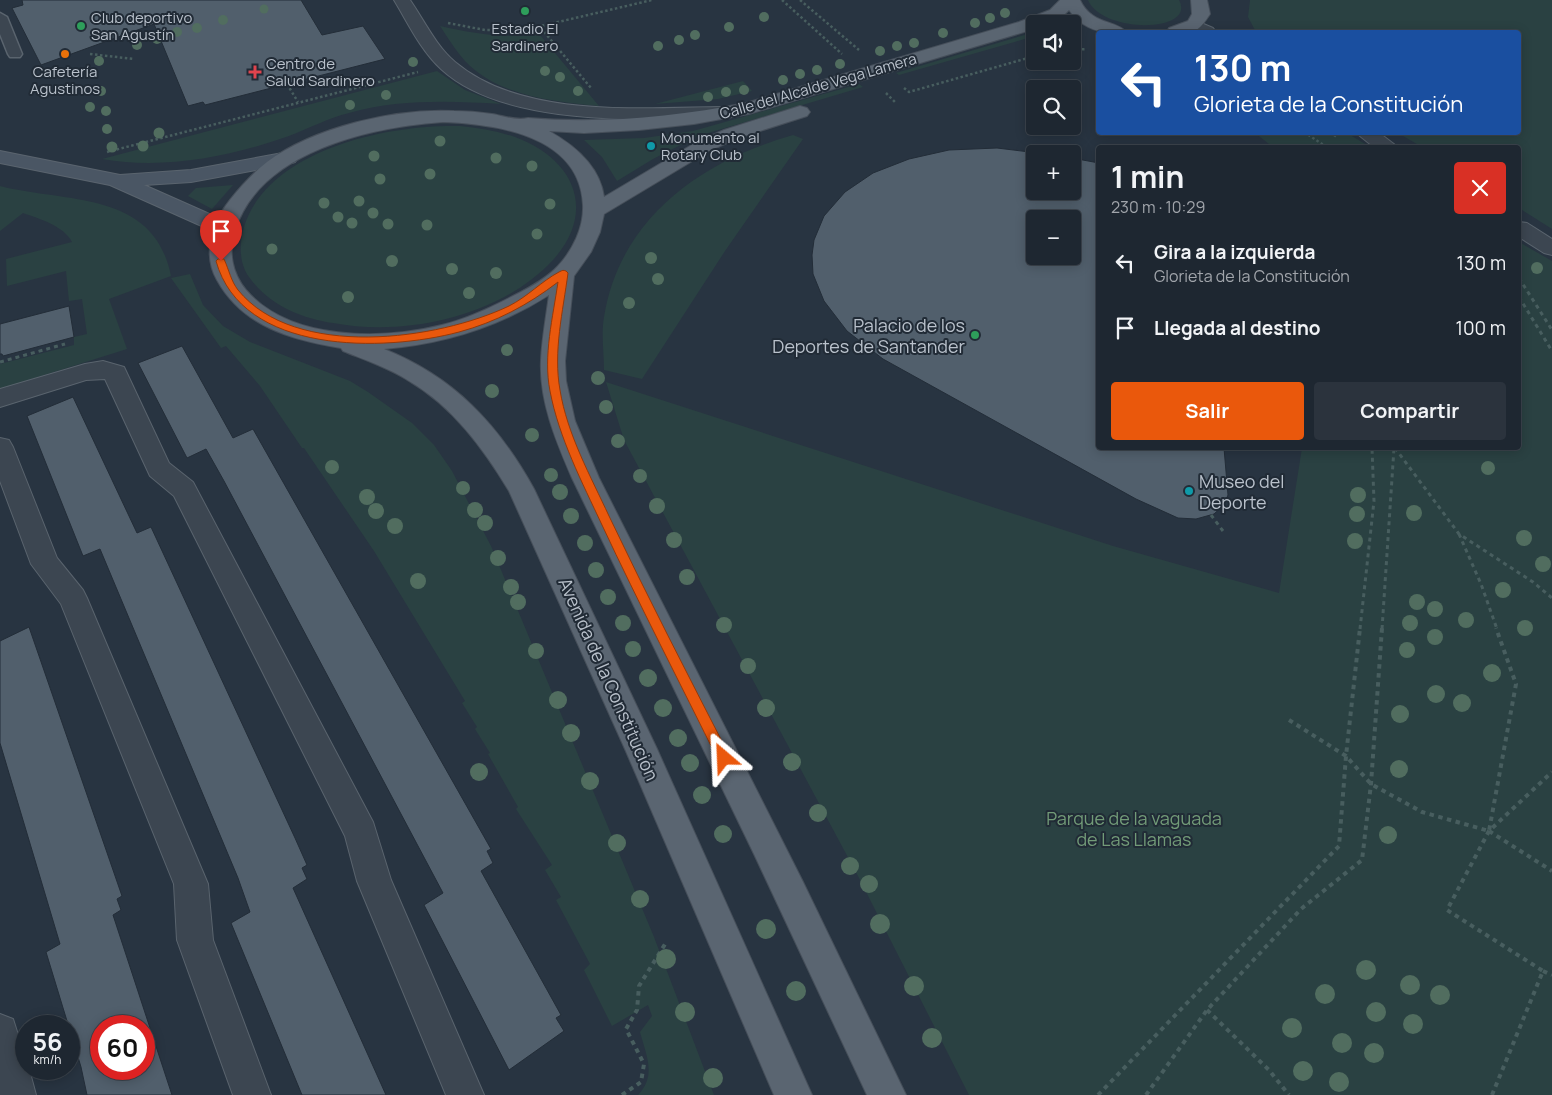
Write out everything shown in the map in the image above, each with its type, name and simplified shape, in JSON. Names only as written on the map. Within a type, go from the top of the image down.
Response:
[{"type":"main road","name":"Calle del Alcalde Vega Lamera","points":[[494,121],[578,128],[641,124],[725,113],[871,78],[1056,14],[1071,0]]},
{"type":"main road","points":[[1071,0],[1081,14],[1111,30]]},
{"type":"main road","points":[[1200,29],[1201,1]]},
{"type":"main road","points":[[1081,35],[1096,33]]},
{"type":"main road","name":"Calle del Alcalde Vega Lamera","points":[[871,78],[898,83]]},
{"type":"main road","name":"Calle del Alcalde Vega Lamera","points":[[595,210],[702,147],[731,134],[814,108]]},
{"type":"main road","points":[[443,116],[494,121],[536,133],[554,142],[569,153],[581,166],[589,179],[594,195],[595,210],[592,227],[585,244],[563,273],[537,293],[514,307],[488,319],[458,329],[397,340],[366,341],[336,339],[286,327],[265,317],[248,305],[235,292],[225,277],[221,261],[220,245],[229,216],[247,191],[259,179],[288,158],[336,135],[389,121],[443,116]]},
{"type":"main road","points":[[0,156],[116,180],[224,229]]},
{"type":"main road","points":[[116,180],[191,176],[288,158]]},
{"type":"main road","points":[[563,273],[552,361],[557,403],[573,450],[620,550],[887,1095]]},
{"type":"main road","name":"Avenida de la Constitución","points":[[336,339],[390,361],[425,380],[481,429],[505,461],[525,497],[641,749],[793,1095]]},
{"type":"street","points":[[402,0],[446,65],[467,81],[504,96],[536,104],[574,110],[629,114],[725,113]]},
{"type":"street","points":[[1369,135],[1384,145]]},
{"type":"street","points":[[1521,229],[1552,248]]},
{"type":"street","points":[[0,398],[85,372],[103,369],[115,373],[159,468],[184,490],[361,833],[374,881],[465,1095]]},
{"type":"street","points":[[0,447],[45,564],[73,598],[191,884],[195,940],[252,1095]]},
{"type":"street","points":[[0,1032],[17,1095]]},
{"type":"lane","points":[[0,17],[16,54]]},
{"type":"path","points":[[440,20],[485,30],[524,30],[541,28],[652,0]]},
{"type":"path","points":[[782,0],[871,78]]},
{"type":"path","points":[[800,0],[871,78]]},
{"type":"path","points":[[541,28],[592,89]]},
{"type":"path","points":[[90,54],[134,59]]},
{"type":"path","points":[[898,83],[908,92],[1026,59]]},
{"type":"path","points":[[98,154],[446,65]]},
{"type":"path","points":[[287,84],[298,102]]},
{"type":"path","points":[[1308,135],[1324,145]]},
{"type":"path","points":[[1521,281],[1552,330]]},
{"type":"path","points":[[1521,300],[1552,351]]},
{"type":"path","points":[[0,362],[65,344]]},
{"type":"path","points":[[1098,1095],[1339,846],[1346,756],[1374,501],[1372,450]]},
{"type":"path","points":[[1146,1095],[1207,1010],[1301,908],[1362,860],[1371,784],[1394,450]]},
{"type":"path","points":[[1396,450],[1459,534],[1481,584],[1516,684],[1489,831],[1446,910],[1542,971],[1552,975]]},
{"type":"path","points":[[1212,515],[1223,531]]},
{"type":"path","points":[[1459,534],[1533,582],[1552,598]]},
{"type":"path","points":[[1289,720],[1346,756],[1371,784],[1422,812],[1489,831],[1552,871]]},
{"type":"path","points":[[1489,831],[1552,772]]},
{"type":"path","points":[[622,1095],[641,1082],[644,1064],[626,1030],[637,1010],[639,986],[667,941]]},
{"type":"path","points":[[1492,1095],[1542,971]]},
{"type":"path","points":[[1207,1010],[1269,1070],[1288,1095]]},
{"type":"green space","points":[[1088,0],[1179,0],[1181,11],[1174,19],[1162,23],[1146,25],[1128,24],[1111,19],[1097,11]]},
{"type":"green space","points":[[1250,0],[1552,0],[1552,229],[1521,209],[1521,145],[1419,145],[1401,135],[1521,135],[1521,30],[1255,30],[1248,17]]},
{"type":"green space","points":[[440,26],[490,35],[540,35],[599,106],[528,95],[510,90],[494,82],[478,73],[465,61]]},
{"type":"green space","points":[[1026,35],[1026,39],[899,75],[896,73]]},
{"type":"green space","points":[[437,71],[465,90],[501,104],[425,102],[387,105],[368,108],[326,120],[289,136],[244,150],[197,160],[149,163],[102,159]]},
{"type":"green space","points":[[743,81],[752,91],[718,99],[655,104]]},
{"type":"green space","points":[[859,84],[863,87],[698,136],[653,159],[617,181],[602,157],[584,140],[644,138],[693,131]]},
{"type":"green space","points":[[460,126],[501,133],[535,146],[552,158],[564,172],[573,188],[576,205],[574,223],[567,241],[553,260],[532,279],[507,295],[480,308],[451,318],[421,324],[362,327],[321,321],[286,309],[266,295],[249,277],[243,266],[241,253],[244,227],[257,200],[278,178],[304,160],[334,146],[400,130]]},
{"type":"green space","points":[[793,135],[803,139],[725,251],[642,379],[604,370],[603,323],[613,282],[627,250],[647,223],[670,199],[697,178],[727,160],[759,146]]},
{"type":"green space","points":[[1258,135],[1350,135],[1367,145],[1270,145]]},
{"type":"green space","points":[[233,185],[212,209],[188,196],[196,188]]},
{"type":"green space","points":[[0,186],[104,205],[127,214],[146,228],[161,248],[171,276],[109,299],[127,349],[0,389],[0,364],[74,345],[74,337],[87,334],[82,299],[69,301],[66,271],[7,286],[6,259],[72,242],[57,227],[23,213],[0,231]]},
{"type":"green space","name":"Parque de la vaguada de Las Llamas","points":[[1521,243],[1552,261],[1552,1095],[969,1095],[858,876],[624,440],[606,382],[1113,546],[1279,593],[1302,450],[1521,450]]},
{"type":"green space","points":[[190,274],[203,305],[223,326],[250,342],[350,381],[368,392],[412,423],[434,445],[452,471],[491,546],[654,937],[714,1095],[638,1095],[644,1087],[649,1072],[640,1032],[652,1016],[648,1005],[612,1026],[584,970],[590,964],[556,900],[561,897],[545,870],[552,865],[516,809],[518,807],[488,754],[490,753],[475,729],[477,727],[462,703],[465,701],[374,551],[304,448],[302,448],[260,386],[226,346],[221,348],[171,278]]},
{"type":"building","points":[[22,0],[301,0],[322,35],[363,26],[385,59],[205,105],[203,102],[188,106],[154,24],[41,65],[12,8],[23,5]]},
{"type":"building","name":"Palacio de los Deportes de Santander","points":[[997,148],[1026,152],[1026,200],[1081,200],[1081,160],[1096,162],[1096,450],[1224,450],[1228,495],[1224,505],[1214,514],[1196,519],[1178,518],[1136,499],[883,359],[847,331],[824,301],[813,274],[812,255],[814,240],[824,216],[845,192],[873,173],[909,159],[949,150]]},
{"type":"building","points":[[69,306],[74,337],[3,356],[0,354],[0,324]]},
{"type":"building","points":[[182,346],[233,438],[253,429],[491,849],[487,851],[493,863],[481,871],[561,1015],[556,1018],[564,1031],[509,1070],[424,905],[443,893],[206,449],[187,458],[138,363]]},
{"type":"building","points":[[73,397],[137,533],[151,527],[295,838],[307,865],[302,868],[307,879],[293,888],[386,1095],[302,1095],[231,923],[250,912],[238,878],[100,549],[83,556],[27,416]]},
{"type":"building","points":[[29,627],[122,896],[117,899],[121,910],[113,915],[146,1015],[90,1015],[90,1080],[155,1080],[155,1043],[172,1095],[87,1095],[80,1064],[80,1015],[65,1015],[46,952],[60,944],[0,743],[0,641]]},
{"type":"place","name":"Estadio El Sardinero","points":[[525,11]]},
{"type":"place","name":"Club deportivo San Agustín","points":[[81,26]]},
{"type":"place","name":"Cafetería Agustinos","points":[[65,54]]},
{"type":"place","name":"Centro de Salud Sardinero","points":[[255,72]]},
{"type":"place","name":"Monumento al Rotary Club","points":[[651,146]]},
{"type":"place","name":"Palacio de los Deportes de Santander","points":[[975,335]]},
{"type":"place","name":"Museo del Deporte","points":[[1189,491]]},
{"type":"route","points":[[221,261],[225,277],[235,292],[248,305],[265,317],[286,327],[310,334],[336,339],[366,341],[428,336],[488,319],[514,307],[537,293],[563,273],[552,361],[554,390],[562,419],[573,450],[620,550],[724,758]]}]
